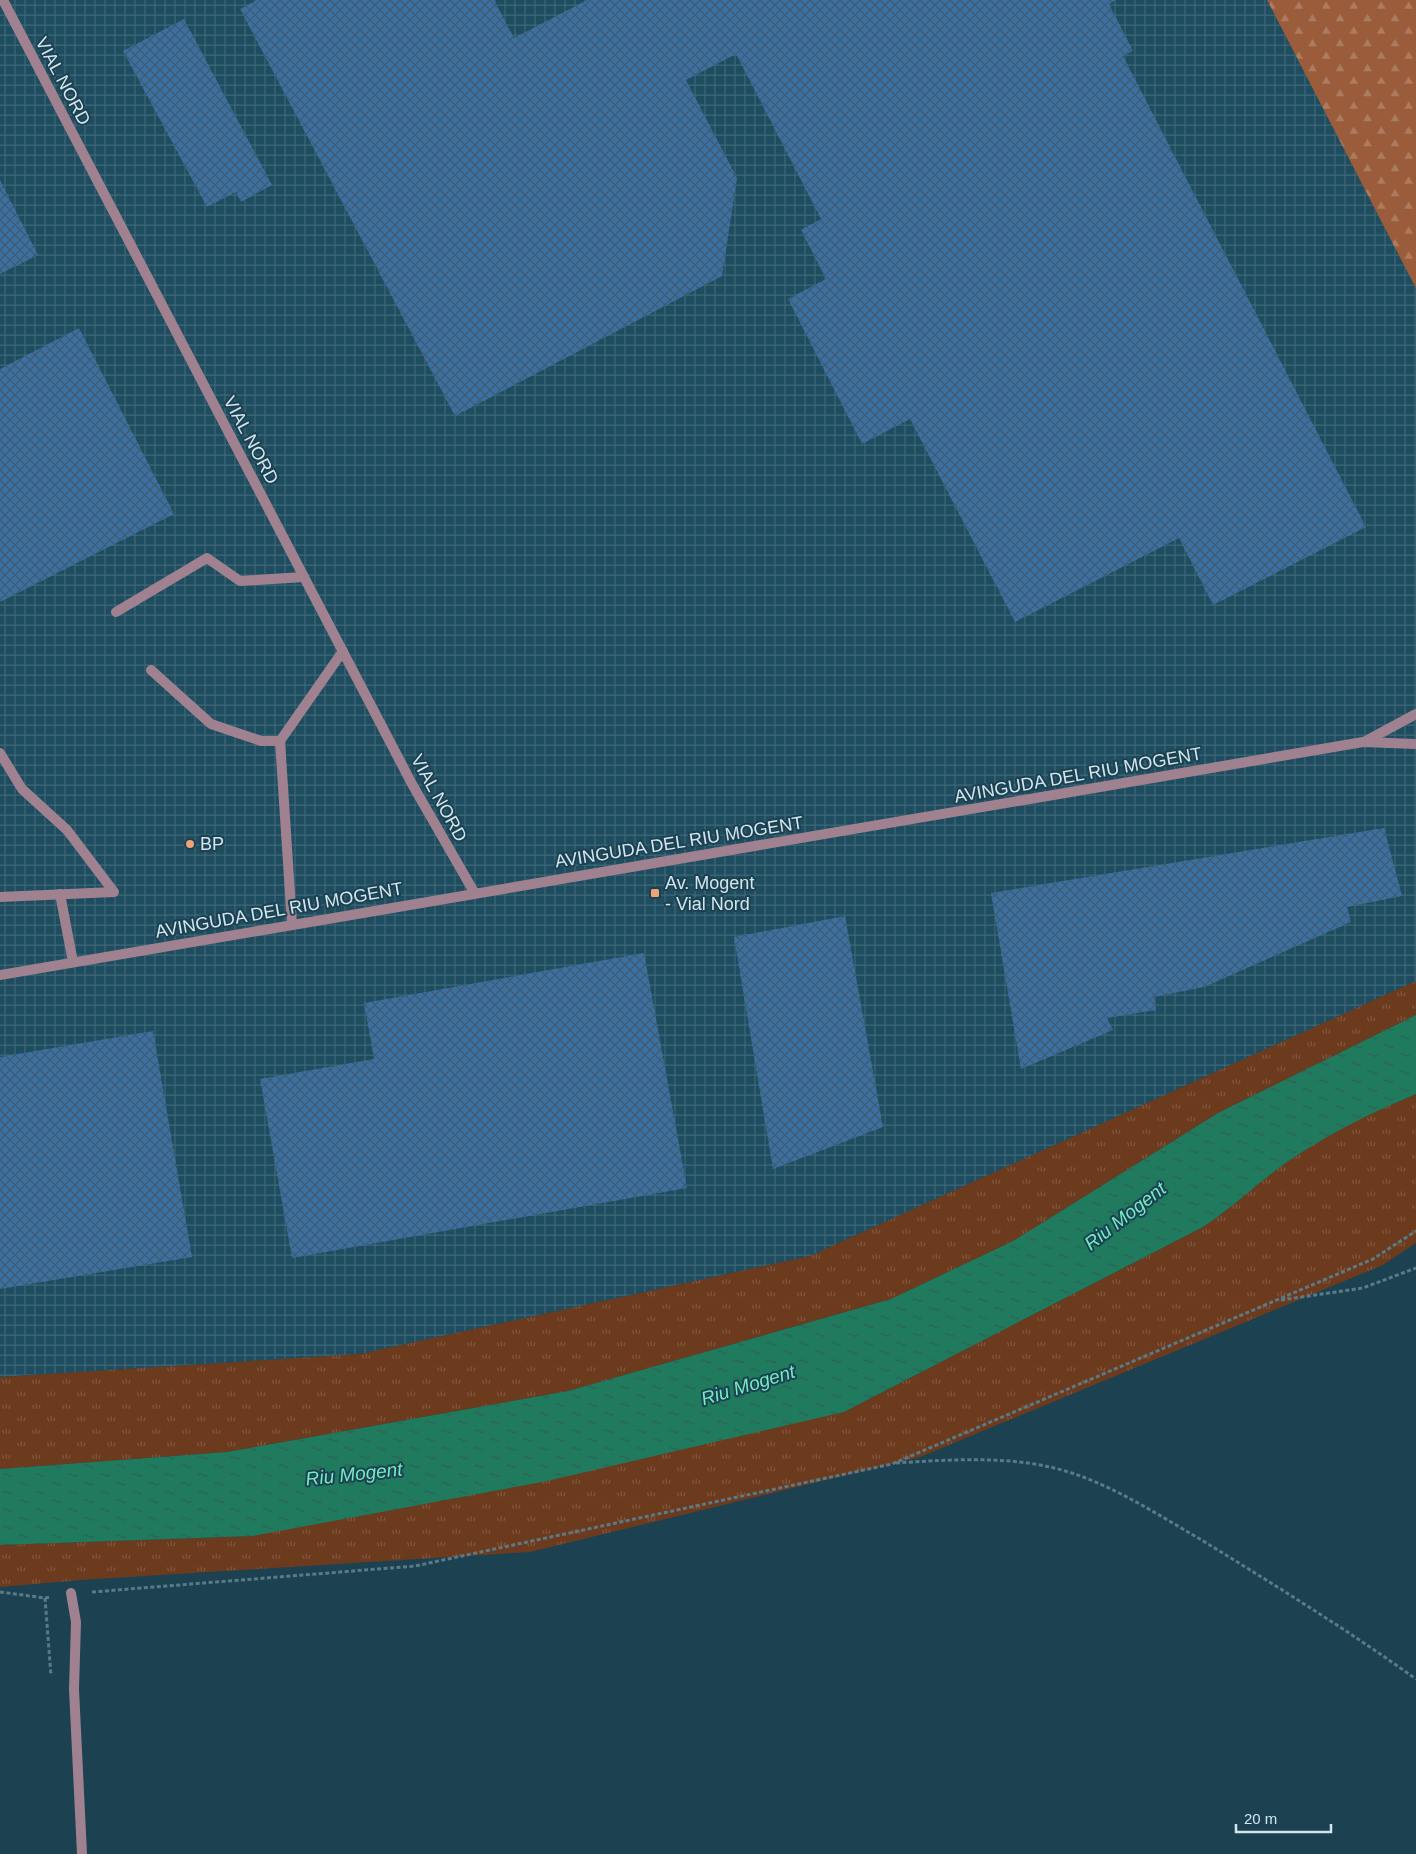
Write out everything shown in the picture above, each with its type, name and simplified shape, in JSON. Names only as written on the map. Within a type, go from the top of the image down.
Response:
[{"type":"street","name":"VIAL NORD","points":[[3,0],[412,784],[474,892]]},
{"type":"street","points":[[116,612],[207,558],[240,581],[304,577]]},
{"type":"street","points":[[292,924],[280,741],[342,651]]},
{"type":"street","points":[[151,670],[211,724],[261,741],[280,741]]},
{"type":"street","name":"AVINGUDA DEL RIU MOGENT","points":[[1363,742],[1416,714]]},
{"type":"street","name":"AVINGUDA DEL RIU MOGENT","points":[[0,975],[474,892],[1363,742],[1416,744]]},
{"type":"street","points":[[0,753],[22,789],[68,830],[114,892],[0,896]]},
{"type":"street","points":[[60,894],[73,962]]},
{"type":"street","points":[[71,1593],[76,1622],[74,1689],[82,1854]]},
{"type":"path","points":[[892,1464],[1373,1259],[1416,1230]]},
{"type":"path","points":[[1277,1301],[1363,1288],[1416,1268]]},
{"type":"path","points":[[0,1592],[45,1598],[71,1593],[415,1566],[892,1464],[944,1460],[997,1461],[1050,1467],[1100,1483],[1277,1586],[1416,1679]]},
{"type":"shaded area","points":[[0,0],[1267,0],[1416,288],[1416,981],[810,1256],[360,1354],[0,1377]]},
{"type":"green space","points":[[1267,0],[1416,0],[1416,288],[1408,273]]},
{"type":"green space","points":[[1416,981],[1416,1015],[1218,1113],[1013,1241],[891,1299],[568,1391],[227,1452],[0,1469],[0,1377],[360,1354],[810,1256]]},
{"type":"green space","points":[[1416,1094],[1416,1243],[1383,1265],[920,1457],[530,1552],[81,1580],[0,1587],[0,1545],[253,1536],[844,1412],[1201,1228],[1279,1168],[1321,1140]]},
{"type":"water","name":"Riu Mogent","points":[[1416,1015],[1416,1094],[1351,1124],[1305,1150],[1201,1228],[844,1412],[547,1481],[253,1536],[0,1545],[0,1469],[227,1452],[568,1391],[891,1299],[1013,1241],[1218,1113]]},
{"type":"building","points":[[257,0],[494,0],[514,38],[587,0],[1116,0],[1109,4],[1133,51],[1123,56],[1366,527],[1213,605],[1179,538],[1015,622],[910,419],[862,444],[788,299],[826,279],[801,230],[821,219],[736,54],[686,80],[737,178],[722,276],[455,416],[240,9]]},
{"type":"building","points":[[184,19],[272,185],[241,202],[236,192],[207,207],[123,51]]},
{"type":"building","points":[[0,180],[38,255],[0,274]]},
{"type":"building","points":[[79,328],[174,514],[0,602],[0,369]]},
{"type":"building","points":[[1384,828],[1402,896],[1347,907],[1351,922],[1204,987],[1154,997],[1156,1010],[1107,1018],[1113,1030],[1021,1069],[991,893]]},
{"type":"building","points":[[845,916],[883,1127],[773,1169],[734,937]]},
{"type":"building","points":[[644,953],[687,1188],[292,1258],[260,1079],[374,1059],[364,1003]]},
{"type":"building","points":[[153,1031],[192,1257],[0,1289],[0,1057]]},
{"type":"place","name":"BP","points":[[190,844]]},
{"type":"place","name":"Av. Mogent - Vial Nord","points":[[655,893]]}]
